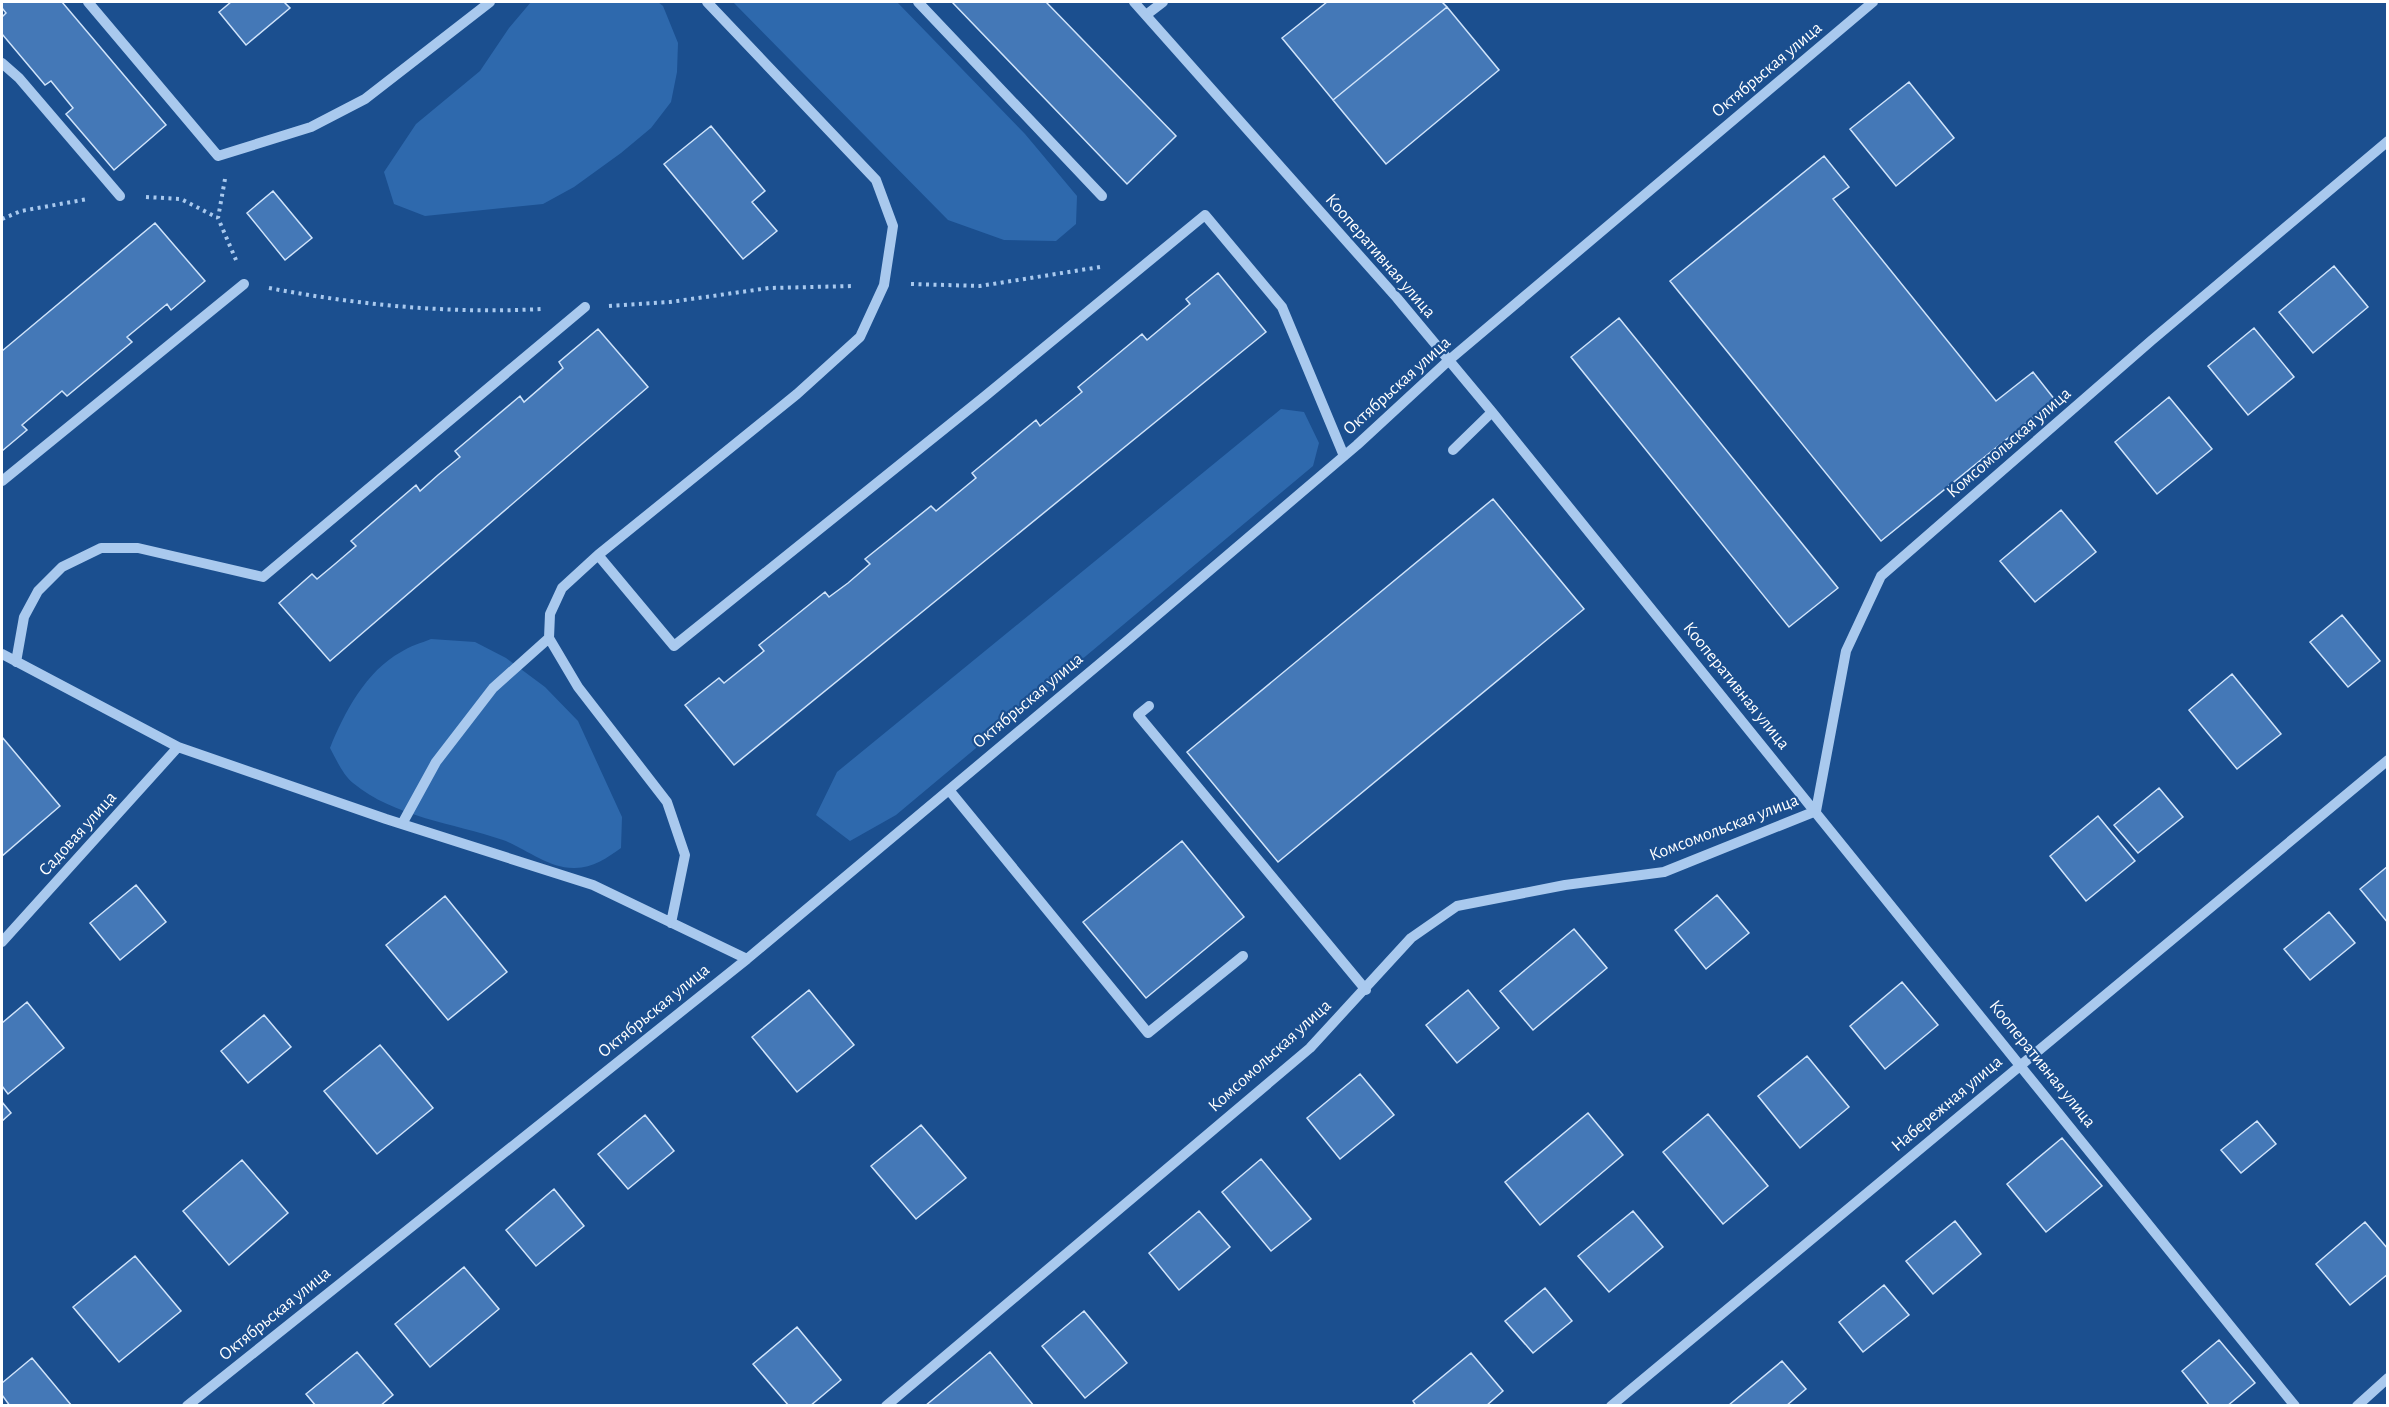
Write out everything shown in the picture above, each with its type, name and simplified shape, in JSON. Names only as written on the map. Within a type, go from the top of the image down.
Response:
[{"type":"street","points":[[87,2],[218,156],[311,127],[365,99],[490,2]]},
{"type":"street","points":[[671,923],[685,855],[667,802],[578,687],[549,638],[550,614],[562,588],[598,555],[797,394],[860,337],[884,285],[893,226],[876,180],[707,2]]},
{"type":"street","points":[[918,2],[1102,196]]},
{"type":"street","name":"Кооперативная улица","points":[[1134,2],[1397,298],[1492,412],[2295,1406]]},
{"type":"street","points":[[1146,15],[1163,2]]},
{"type":"street","name":"Октябрьская улица","points":[[187,1406],[747,959],[1344,456],[1448,361],[1873,2]]},
{"type":"street","points":[[2,63],[19,78],[120,196]]},
{"type":"street","name":"Комсомольская улица","points":[[886,1406],[1310,1048],[1412,938],[1457,906],[1565,885],[1664,872],[1816,811],[1846,651],[1881,576],[2152,340],[2388,141]]},
{"type":"street","points":[[598,555],[674,646],[984,397],[1205,215],[1282,307],[1344,456]]},
{"type":"street","points":[[2,481],[244,284]]},
{"type":"street","points":[[16,662],[24,617],[38,591],[62,567],[101,548],[138,548],[263,577],[585,307]]},
{"type":"street","points":[[1453,450],[1492,412]]},
{"type":"street","points":[[402,824],[436,762],[493,688],[549,638]]},
{"type":"street","points":[[2,654],[178,747],[402,824],[593,885],[747,959]]},
{"type":"street","points":[[1149,706],[1138,715],[1366,990]]},
{"type":"street","name":"Садовая улица","points":[[2,942],[178,747]]},
{"type":"street","name":"Набережная улица","points":[[1611,1406],[2388,760]]},
{"type":"street","points":[[949,790],[1148,1033],[1244,956]]},
{"type":"street","points":[[2358,1406],[2388,1378]]},
{"type":"path","points":[[218,156],[226,182],[218,218],[232,248],[244,284],[322,298],[448,311],[496,311],[670,302],[769,288],[884,285],[980,286],[1111,265]]},
{"type":"shaded area","points":[[531,2],[658,2],[663,6],[678,43],[677,72],[671,102],[651,128],[621,153],[574,187],[543,204],[425,216],[394,204],[384,172],[416,124],[480,71],[509,28]]},
{"type":"shaded area","points":[[733,2],[897,2],[1025,134],[1077,196],[1076,224],[1056,241],[1004,240],[948,220]]},
{"type":"shaded area","points":[[1281,409],[1304,412],[1319,443],[1313,466],[896,815],[850,841],[816,815],[837,772]]},
{"type":"shaded area","points":[[431,639],[475,642],[506,658],[545,687],[578,721],[622,817],[621,848],[605,859],[588,866],[575,868],[556,865],[503,840],[425,818],[387,804],[369,795],[349,780],[330,748],[349,707],[367,681],[388,660],[408,648]]},
{"type":"building","points":[[2,2],[62,2],[166,125],[114,170],[66,114],[73,108],[51,81],[45,85],[2,34],[2,17],[6,13],[2,8]]},
{"type":"building","points":[[231,2],[284,2],[290,8],[246,45],[219,12]]},
{"type":"building","points":[[952,2],[1046,2],[1176,136],[1127,184]]},
{"type":"building","points":[[1327,2],[1442,2],[1447,7],[1333,100],[1282,38]]},
{"type":"building","points":[[1447,7],[1499,70],[1386,164],[1333,100]]},
{"type":"building","points":[[1909,82],[1954,138],[1896,186],[1850,129]]},
{"type":"building","points":[[711,126],[765,191],[752,202],[777,231],[743,259],[664,164]]},
{"type":"building","points":[[1824,156],[1849,187],[1833,199],[1996,401],[2033,372],[2055,400],[1881,541],[1670,281]]},
{"type":"building","points":[[273,191],[312,238],[285,260],[247,213]]},
{"type":"building","points":[[155,223],[205,281],[171,310],[167,304],[127,337],[132,342],[67,396],[62,391],[22,425],[27,430],[2,451],[2,351]]},
{"type":"building","points":[[2334,266],[2368,307],[2313,353],[2279,312]]},
{"type":"building","points":[[1218,273],[1266,332],[734,765],[685,705],[719,678],[724,683],[764,651],[759,645],[825,592],[829,597],[848,583],[870,564],[865,559],[931,506],[936,511],[976,478],[972,473],[1036,420],[1040,426],[1082,392],[1078,387],[1142,334],[1147,340],[1190,304],[1186,299]]},
{"type":"building","points":[[1619,318],[1838,588],[1789,627],[1571,357]]},
{"type":"building","points":[[2254,328],[2294,377],[2248,415],[2208,366]]},
{"type":"building","points":[[598,329],[648,387],[330,661],[279,603],[312,574],[317,579],[356,546],[351,541],[416,485],[420,491],[460,457],[455,451],[520,396],[524,402],[563,368],[559,362]]},
{"type":"building","points":[[2169,397],[2212,449],[2157,494],[2115,442]]},
{"type":"building","points":[[1493,499],[1584,609],[1278,862],[1187,752]]},
{"type":"building","points":[[2061,510],[2096,552],[2035,602],[2000,561]]},
{"type":"building","points":[[2342,615],[2380,661],[2348,687],[2310,642]]},
{"type":"building","points":[[2232,674],[2281,734],[2237,769],[2189,710]]},
{"type":"building","points":[[2,737],[60,806],[2,856]]},
{"type":"building","points":[[2159,788],[2183,817],[2138,853],[2114,825]]},
{"type":"building","points":[[2098,816],[2135,861],[2086,901],[2050,856]]},
{"type":"building","points":[[1182,841],[1244,917],[1146,998],[1083,922]]},
{"type":"building","points":[[2388,866],[2388,923],[2360,889]]},
{"type":"building","points":[[136,885],[166,922],[120,960],[90,923]]},
{"type":"building","points":[[1717,895],[1749,933],[1706,969],[1675,930]]},
{"type":"building","points":[[445,896],[507,972],[448,1020],[386,945]]},
{"type":"building","points":[[2329,912],[2355,943],[2310,980],[2284,949]]},
{"type":"building","points":[[1574,929],[1607,968],[1533,1030],[1500,991]]},
{"type":"building","points":[[1902,982],[1938,1025],[1885,1069],[1850,1026]]},
{"type":"building","points":[[809,990],[854,1045],[797,1092],[752,1037]]},
{"type":"building","points":[[1468,990],[1499,1028],[1457,1063],[1426,1025]]},
{"type":"building","points":[[27,1002],[64,1048],[8,1094],[2,1086],[2,1023]]},
{"type":"building","points":[[264,1015],[291,1047],[248,1083],[221,1051]]},
{"type":"building","points":[[380,1045],[433,1108],[377,1154],[324,1091]]},
{"type":"building","points":[[1807,1056],[1849,1107],[1800,1148],[1758,1096]]},
{"type":"building","points":[[1360,1074],[1394,1115],[1340,1159],[1307,1118]]},
{"type":"building","points":[[2,1102],[11,1113],[2,1121]]},
{"type":"building","points":[[1588,1113],[1623,1155],[1540,1225],[1505,1182]]},
{"type":"building","points":[[1708,1114],[1768,1186],[1723,1224],[1663,1152]]},
{"type":"building","points":[[645,1115],[674,1151],[628,1189],[598,1154]]},
{"type":"building","points":[[2257,1121],[2276,1144],[2241,1173],[2221,1150]]},
{"type":"building","points":[[921,1125],[966,1178],[916,1219],[871,1166]]},
{"type":"building","points":[[2062,1138],[2102,1186],[2046,1232],[2007,1184]]},
{"type":"building","points":[[1261,1159],[1311,1219],[1271,1251],[1222,1192]]},
{"type":"building","points":[[242,1160],[288,1213],[229,1265],[183,1211]]},
{"type":"building","points":[[554,1189],[584,1226],[536,1266],[506,1230]]},
{"type":"building","points":[[1199,1211],[1230,1247],[1179,1290],[1149,1253]]},
{"type":"building","points":[[1633,1211],[1663,1247],[1609,1292],[1578,1256]]},
{"type":"building","points":[[1955,1221],[1981,1254],[1933,1294],[1906,1261]]},
{"type":"building","points":[[2365,1222],[2388,1249],[2388,1274],[2350,1305],[2316,1264]]},
{"type":"building","points":[[135,1256],[181,1311],[119,1362],[73,1307]]},
{"type":"building","points":[[464,1267],[499,1309],[430,1367],[395,1324]]},
{"type":"building","points":[[1884,1285],[1909,1315],[1863,1352],[1839,1322]]},
{"type":"building","points":[[1545,1288],[1572,1321],[1533,1353],[1505,1321]]},
{"type":"building","points":[[1084,1311],[1127,1363],[1085,1398],[1042,1346]]},
{"type":"building","points":[[797,1327],[841,1380],[810,1406],[789,1406],[753,1364]]},
{"type":"building","points":[[2219,1340],[2255,1383],[2227,1406],[2210,1406],[2182,1371]]},
{"type":"building","points":[[357,1352],[393,1395],[380,1406],[316,1406],[306,1394]]},
{"type":"building","points":[[990,1352],[1034,1406],[925,1406]]},
{"type":"building","points":[[1471,1353],[1503,1391],[1486,1406],[1416,1406],[1413,1401]]},
{"type":"building","points":[[32,1358],[72,1406],[10,1406],[2,1395],[2,1383]]},
{"type":"building","points":[[1782,1361],[1806,1389],[1786,1406],[1728,1406]]}]
